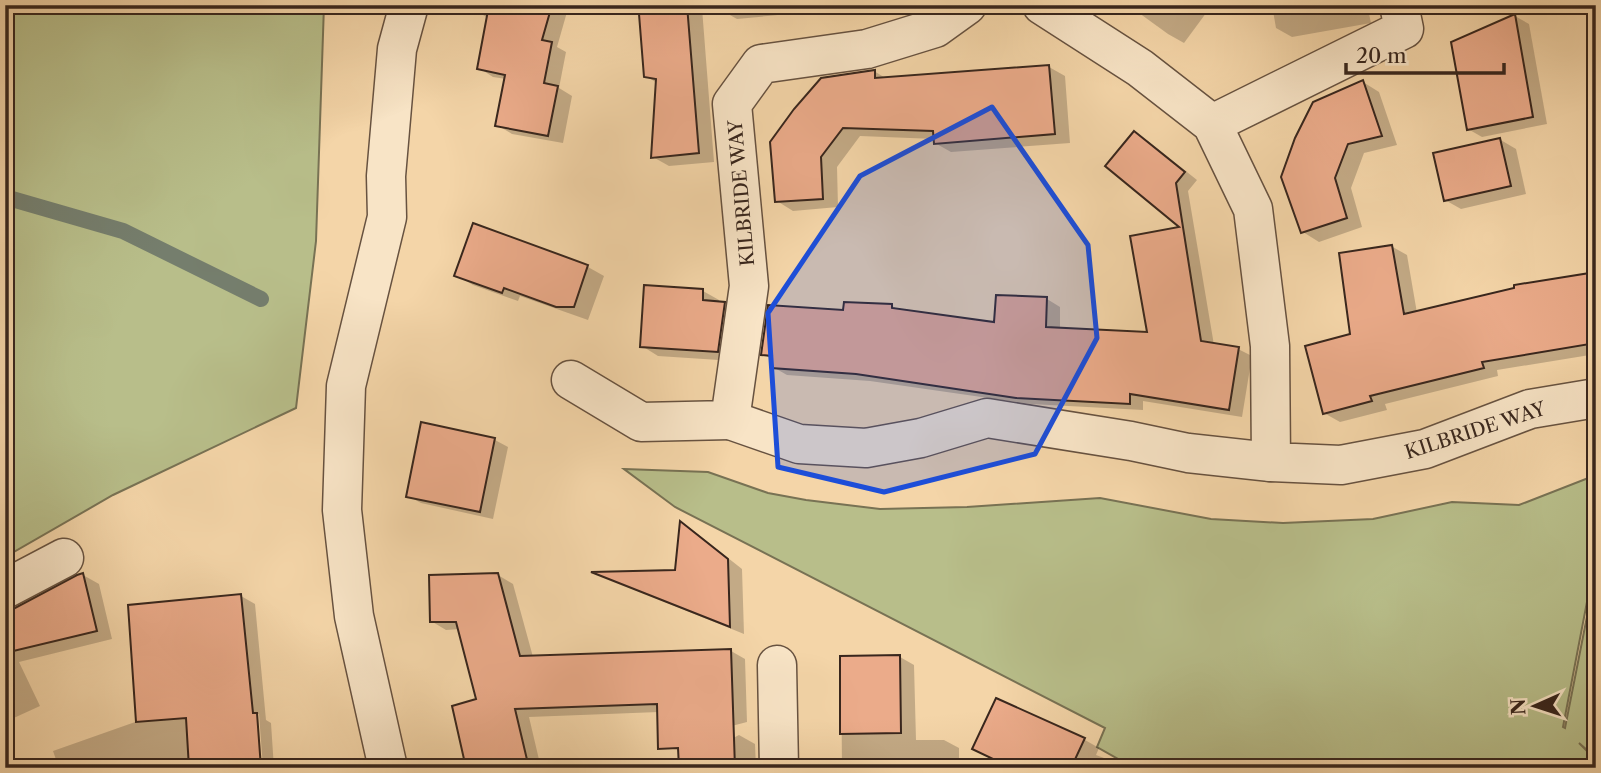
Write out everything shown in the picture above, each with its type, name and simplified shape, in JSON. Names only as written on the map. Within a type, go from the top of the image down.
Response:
[{"type":"street","points":[[388,768],[353,602],[342,510],[346,386],[387,217],[386,176],[397,49],[409,5]]},
{"type":"street","name":"KILBRIDE WAY","points":[[730,421],[750,286],[732,104],[761,64],[866,49],[935,28],[967,5]]},
{"type":"street","points":[[1042,5],[1140,68],[1212,124],[1254,209],[1270,346],[1271,463]]},
{"type":"street","points":[[1212,124],[1404,29],[1399,5]]},
{"type":"street","name":"KILBRIDE WAY","points":[[571,380],[641,422],[730,421],[799,443],[866,448],[921,438],[987,418],[1188,453],[1271,463],[1341,465],[1425,449],[1530,409],[1596,398]]},
{"type":"street","points":[[5,589],[64,558]]},
{"type":"street","points":[[777,665],[779,768]]},
{"type":"highlighted area","points":[[992,107],[1088,245],[1097,338],[1035,454],[884,492],[778,467],[768,313],[860,176]]},
{"type":"green space","points":[[5,5],[324,5],[316,241],[296,408],[113,495],[5,557]]},
{"type":"green space","points":[[624,469],[708,472],[768,493],[880,509],[967,507],[1100,498],[1211,519],[1283,523],[1373,519],[1452,502],[1519,505],[1596,475],[1596,555],[1563,727],[1565,728],[1596,571],[1596,758],[1579,743],[1596,760],[1596,768],[1134,768],[1097,747],[1105,728],[675,507]]},
{"type":"building","points":[[489,5],[552,5],[542,40],[552,42],[544,83],[558,86],[548,136],[495,126],[505,75],[477,69]]},
{"type":"building","points":[[660,5],[687,5],[699,153],[651,158],[656,79],[644,77],[639,14],[660,13]]},
{"type":"building","points":[[1515,14],[1533,117],[1467,130],[1451,42]]},
{"type":"building","points":[[1049,65],[1055,134],[934,144],[933,131],[843,128],[821,157],[823,199],[775,202],[770,142],[821,78],[875,70],[875,78]]},
{"type":"building","points":[[1363,80],[1382,136],[1348,144],[1335,178],[1347,218],[1301,233],[1281,177],[1295,138],[1313,102]]},
{"type":"building","points":[[1134,131],[1185,172],[1176,183],[1201,341],[1239,347],[1229,410],[1130,394],[1130,404],[1016,398],[856,374],[771,368],[772,356],[761,355],[768,305],[843,310],[844,302],[892,304],[892,308],[994,322],[996,295],[1047,297],[1046,327],[1147,332],[1130,236],[1179,227],[1105,166]]},
{"type":"building","points":[[1500,138],[1511,186],[1444,201],[1433,153]]},
{"type":"building","points":[[473,223],[588,265],[574,307],[556,307],[504,288],[502,293],[454,276]]},
{"type":"building","points":[[1392,245],[1404,314],[1514,288],[1514,285],[1596,272],[1596,343],[1482,362],[1484,368],[1370,396],[1372,401],[1323,414],[1305,346],[1350,334],[1339,253]]},
{"type":"building","points":[[644,285],[703,289],[703,300],[725,302],[718,352],[640,347]]},
{"type":"building","points":[[421,422],[495,438],[480,512],[406,497]]},
{"type":"building","points":[[680,521],[728,559],[730,627],[591,572],[675,570]]},
{"type":"building","points":[[83,573],[97,631],[5,653],[5,611]]},
{"type":"building","points":[[498,573],[520,656],[731,649],[735,768],[679,768],[678,748],[658,749],[657,704],[515,709],[529,768],[466,768],[452,706],[476,699],[456,622],[430,622],[429,575]]},
{"type":"building","points":[[241,594],[253,713],[257,713],[261,768],[189,768],[186,718],[136,722],[128,605]]},
{"type":"building","points":[[900,655],[901,733],[840,734],[840,656]]},
{"type":"building","points":[[996,698],[1085,738],[1071,768],[1012,768],[972,749]]},
{"type":"waterway","points":[[5,197],[123,231],[261,299]]}]
